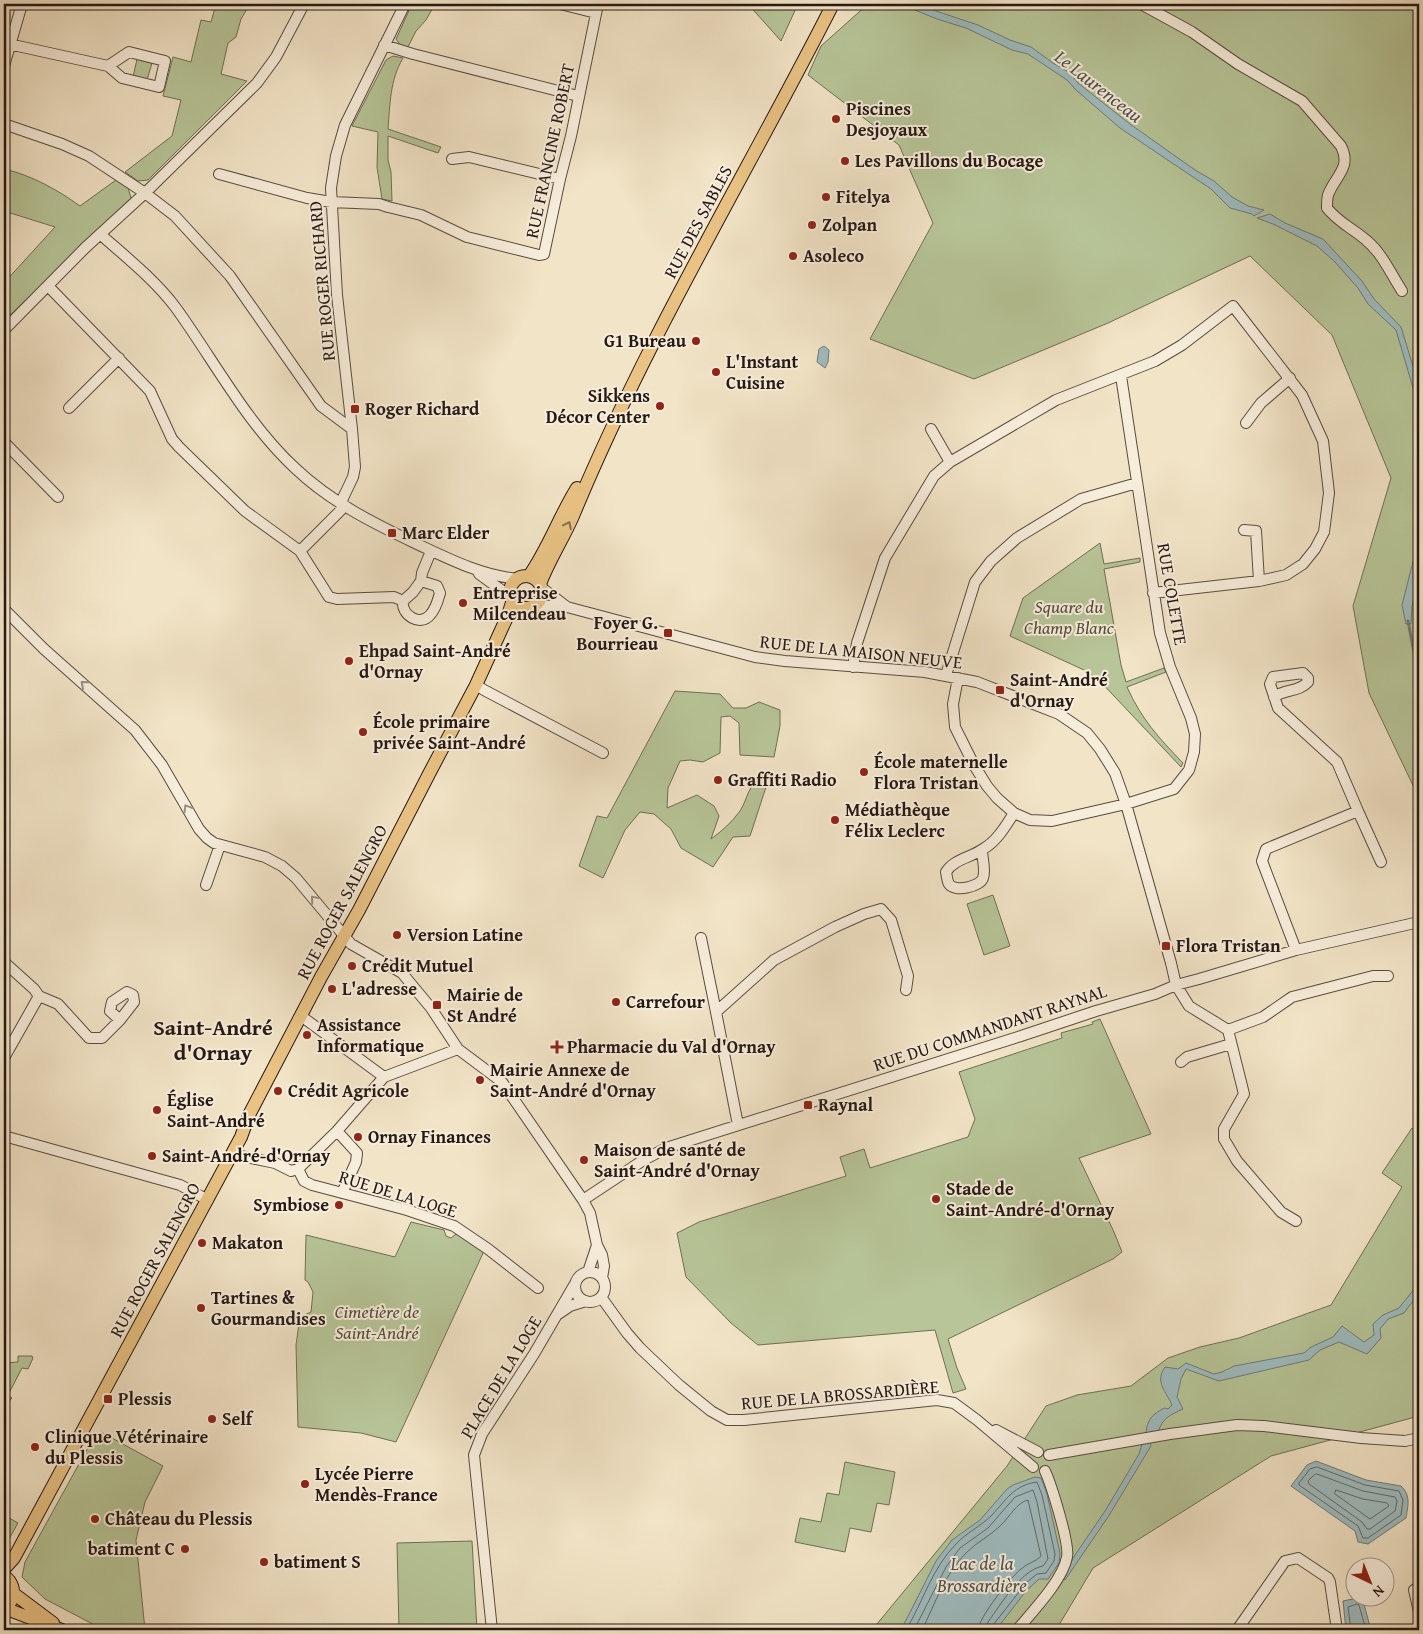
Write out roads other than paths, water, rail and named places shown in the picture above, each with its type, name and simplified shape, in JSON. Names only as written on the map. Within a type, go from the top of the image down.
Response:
[{"type":"main road","name":"RUE DES SABLES","points":[[541,586],[546,568],[570,521],[596,459],[674,302],[796,77],[833,4]]},
{"type":"main road","name":"RUE DES SABLES","points":[[524,577],[542,556],[567,505],[596,459]]},
{"type":"main road","points":[[524,577],[533,578],[541,586],[541,597],[531,606],[519,606],[512,599],[512,587],[524,577]]},
{"type":"main road","name":"RUE ROGER SALENGRO","points":[[14,1558],[208,1200],[241,1137],[249,1115],[476,685],[508,616],[512,599]]},
{"type":"main road","name":"RUE ROGER SALENGRO","points":[[476,685],[496,656],[516,619],[531,606]]},
{"type":"main road","points":[[4,1569],[14,1558]]},
{"type":"main road","points":[[14,1558],[9,1584],[11,1602],[4,1608],[61,1630]]},
{"type":"main road","points":[[9,1584],[61,1630]]},
{"type":"street","points":[[4,66],[22,4]]},
{"type":"street","points":[[4,330],[100,234],[145,193],[257,83],[276,57],[304,4]]},
{"type":"street","name":"RUE ROGER RICHARD","points":[[300,551],[341,510],[343,498],[353,478],[355,467],[337,295],[331,202],[331,188],[336,156],[345,125],[405,4]]},
{"type":"street","points":[[560,4],[597,8]]},
{"type":"street","points":[[1141,4],[1192,32],[1238,64],[1302,100],[1341,146],[1345,154],[1346,164],[1328,196],[1327,208],[1336,219],[1366,240],[1377,252],[1402,291]]},
{"type":"street","name":"RUE FRANCINE ROBERT","points":[[331,202],[380,204],[422,215],[468,237],[539,255],[544,254],[571,136],[597,8]]},
{"type":"street","points":[[9,44],[108,66],[122,78],[159,87],[165,60],[129,52],[108,66]]},
{"type":"street","points":[[384,45],[578,96]]},
{"type":"street","points":[[4,124],[62,144],[89,156],[145,193],[175,216],[230,276],[321,406],[352,429]]},
{"type":"street","points":[[452,158],[468,157],[560,179]]},
{"type":"street","points":[[219,174],[307,198],[331,202]]},
{"type":"street","points":[[100,234],[149,278],[175,308],[266,437],[296,469],[343,505],[380,527],[472,569],[501,577],[524,577]]},
{"type":"street","points":[[48,286],[150,391],[172,438],[179,447],[245,511],[300,551],[329,597],[337,599],[394,597],[403,601]]},
{"type":"street","points":[[853,667],[857,643],[885,558],[934,476],[950,462],[1056,400],[1121,376],[1162,357],[1182,345],[1233,306],[1302,395],[1323,441],[1329,493],[1324,532],[1315,549],[1303,564],[1286,575],[1259,581],[1153,593]]},
{"type":"street","points":[[69,408],[119,358]]},
{"type":"street","name":"RUE COLETTE","points":[[1014,813],[1030,820],[1052,821],[1126,804],[1174,789],[1189,770],[1194,752],[1194,734],[1191,718],[1170,667],[1160,633],[1121,376]]},
{"type":"street","points":[[1246,423],[1262,403],[1290,378]]},
{"type":"street","points":[[931,429],[950,462]]},
{"type":"street","points":[[4,442],[58,497]]},
{"type":"street","points":[[946,676],[975,582],[991,561],[1017,538],[1081,499],[1137,483]]},
{"type":"street","points":[[1244,530],[1256,531],[1259,581]]},
{"type":"street","points":[[421,581],[437,586],[440,593],[438,603],[430,616],[422,620],[406,614],[402,607],[403,601],[421,581],[422,573],[431,551]]},
{"type":"street","points":[[472,569],[512,599]]},
{"type":"street","name":"RUE DE LA MAISON NEUVE","points":[[541,586],[567,608]]},
{"type":"street","name":"RUE DE LA MAISON NEUVE","points":[[531,606],[567,608],[756,657],[925,672],[958,678],[976,682],[1058,714],[1087,733],[1115,773],[1126,804],[1176,984],[1189,1006],[1228,1030]]},
{"type":"street","points":[[4,609],[44,648],[135,730],[162,765],[199,829],[207,838],[220,845],[265,857],[282,866],[296,878],[351,944],[402,973],[431,1008],[458,1049],[502,1082],[584,1200],[590,1213],[604,1266],[602,1278],[605,1287],[602,1296],[594,1301],[586,1301],[576,1292],[576,1282],[580,1275],[588,1272],[596,1273],[602,1278]]},
{"type":"street","points":[[958,678],[952,704],[955,727],[987,786],[1014,813],[995,841],[982,850]]},
{"type":"street","points":[[476,685],[603,753]]},
{"type":"street","points":[[1274,697],[1278,708],[1337,762],[1381,862]]},
{"type":"street","points":[[1296,950],[1262,861],[1266,849],[1358,811]]},
{"type":"street","points":[[206,884],[220,845]]},
{"type":"street","points":[[716,1012],[774,960],[835,927],[864,914],[881,909],[891,920],[908,976],[906,990]]},
{"type":"street","name":"RUE DU COMMANDANT RAYNAL","points":[[584,1200],[642,1161],[666,1148],[1096,1011],[1155,994],[1176,984],[1200,979],[1296,950],[1419,922]]},
{"type":"street","points":[[701,938],[738,1125]]},
{"type":"street","points":[[4,962],[31,986],[39,996],[58,1004],[88,1038],[102,1038],[120,1020]]},
{"type":"street","points":[[1296,1222],[1281,1212],[1238,1161],[1224,1139],[1224,1129],[1244,1094],[1228,1030],[1263,1018],[1292,997],[1373,976],[1388,976]]},
{"type":"street","points":[[4,1058],[39,996]]},
{"type":"street","points":[[301,1016],[384,1077]]},
{"type":"street","points":[[1181,1062],[1187,1057],[1231,1044]]},
{"type":"street","points":[[232,1154],[275,1163],[291,1171],[298,1169],[336,1131],[384,1077],[458,1049]]},
{"type":"street","points":[[336,1131],[357,1154],[356,1162],[342,1192]]},
{"type":"street","points":[[4,1136],[180,1185],[208,1200]]},
{"type":"street","name":"RUE DE LA LOGE","points":[[298,1169],[304,1181],[407,1210],[454,1226],[488,1249],[538,1288]]},
{"type":"street","points":[[588,1272],[597,1244]]},
{"type":"street","name":"PLACE DE LA LOGE","points":[[492,1630],[474,1455],[482,1434],[576,1282]]},
{"type":"street","name":"RUE DE LA BROSSARDIÈRE","points":[[602,1296],[627,1333],[640,1348],[700,1403],[727,1420],[744,1420],[937,1400],[954,1403],[977,1420]]},
{"type":"street","name":"PLACE DE LA LOGE","points":[[556,1316],[570,1306],[586,1301]]},
{"type":"street","points":[[977,1420],[1038,1452]]},
{"type":"street","points":[[977,1420],[1033,1467],[1038,1471],[1045,1471],[1051,1464],[1049,1455],[1044,1451],[1038,1452],[1032,1458],[1033,1467]]},
{"type":"street","points":[[1049,1455],[1141,1439],[1237,1426],[1264,1426],[1387,1440],[1405,1441],[1419,1438]]},
{"type":"street","points":[[1017,1630],[1057,1579],[1067,1556],[1066,1543],[1045,1471]]},
{"type":"street","points":[[1237,1630],[1285,1560],[1298,1558],[1328,1578],[1337,1630]]},
{"type":"street","points":[[1419,1586],[1414,1590],[1419,1612]]},
{"type":"water","points":[[900,4],[918,4],[978,25],[1010,40],[1031,47],[1070,73],[1078,83],[1130,124],[1195,170],[1214,181],[1232,197],[1248,206],[1264,210],[1254,216],[1230,208],[1211,189],[1120,128],[1067,80],[1028,54],[1012,50],[966,28]]},
{"type":"water","points":[[1270,214],[1285,223],[1323,239],[1362,281],[1374,299],[1401,327],[1419,386],[1419,414],[1396,330],[1368,304],[1358,288],[1334,261],[1317,246],[1257,218]]},
{"type":"water","points":[[824,346],[829,350],[828,362],[825,368],[817,362],[819,349]]},
{"type":"water","points":[[1419,538],[1419,575],[1412,606],[1411,624],[1406,624],[1402,605]]},
{"type":"water","points":[[1419,1283],[1419,1293],[1404,1313],[1388,1319],[1380,1329],[1381,1338],[1367,1354],[1339,1342],[1320,1350],[1309,1360],[1219,1381],[1186,1369],[1181,1379],[1177,1397],[1183,1409],[1167,1418],[1158,1433],[1146,1434],[1153,1415],[1164,1408],[1168,1409],[1172,1405],[1161,1382],[1162,1372],[1165,1367],[1178,1369],[1186,1363],[1214,1374],[1234,1366],[1304,1353],[1311,1347],[1333,1337],[1342,1326],[1364,1342],[1374,1335],[1373,1324],[1383,1315],[1399,1308]]},
{"type":"water","points":[[1150,1442],[1151,1446],[1108,1517],[1065,1580],[1063,1579],[1073,1558],[1105,1511],[1139,1454],[1142,1444]]},
{"type":"water","points":[[1316,1461],[1366,1480],[1401,1486],[1408,1497],[1406,1518],[1368,1544],[1358,1542],[1355,1531],[1291,1486],[1307,1465]]},
{"type":"water","name":"Lac de la Brossardière","points":[[1035,1477],[1041,1478],[1047,1494],[1060,1553],[1059,1563],[1048,1579],[1039,1579],[1026,1591],[996,1630],[901,1630],[936,1561],[952,1540],[980,1520],[1007,1489]]},
{"type":"water","points":[[1346,1600],[1346,1606],[1364,1606],[1371,1630],[1346,1630],[1343,1601]]},
{"type":"waterway","name":"Le Laurenceau","points":[[1408,621],[1415,658],[1419,666]]},
{"type":"place","name":"Piscines Desjoyaux","points":[[836,119]]},
{"type":"place","name":"Les Pavillons du Bocage","points":[[845,161]]},
{"type":"place","name":"Fitelya","points":[[826,197]]},
{"type":"place","name":"Zolpan","points":[[812,225]]},
{"type":"place","name":"Asoleco","points":[[793,256]]},
{"type":"place","name":"G1 Bureau","points":[[696,341]]},
{"type":"place","name":"L'Instant Cuisine","points":[[716,372]]},
{"type":"place","name":"Sikkens Décor Center","points":[[660,406]]},
{"type":"place","name":"Roger Richard","points":[[355,409]]},
{"type":"place","name":"Marc Elder","points":[[392,533]]},
{"type":"place","name":"Entreprise Milcendeau","points":[[463,603]]},
{"type":"place","name":"Foyer G. Bourrieau","points":[[668,633]]},
{"type":"place","name":"Ehpad Saint-André d'Ornay","points":[[349,661]]},
{"type":"place","name":"Saint-André d'Ornay","points":[[1000,690]]},
{"type":"place","name":"École primaire privée Saint-André","points":[[363,732]]},
{"type":"place","name":"École maternelle Flora Tristan","points":[[864,772]]},
{"type":"place","name":"Graffiti Radio","points":[[718,780]]},
{"type":"place","name":"Médiathèque Félix Leclerc","points":[[835,820]]},
{"type":"place","name":"Version Latine","points":[[397,935]]},
{"type":"place","name":"Flora Tristan","points":[[1166,946]]},
{"type":"place","name":"Crédit Mutuel","points":[[352,966]]},
{"type":"place","name":"L'adresse","points":[[332,989]]},
{"type":"place","name":"Carrefour","points":[[616,1002]]},
{"type":"place","name":"Mairie de St André","points":[[437,1005]]},
{"type":"place","name":"Assistance Informatique","points":[[307,1035]]},
{"type":"place","name":"Pharmacie du Val d'Ornay","points":[[557,1047]]},
{"type":"place","name":"Mairie Annexe de Saint-André d'Ornay","points":[[480,1080]]},
{"type":"place","name":"Crédit Agricole","points":[[278,1091]]},
{"type":"place","name":"Raynal","points":[[808,1105]]},
{"type":"place","name":"Église Saint-André","points":[[157,1110]]},
{"type":"place","name":"Ornay Finances","points":[[358,1137]]},
{"type":"place","name":"Saint-André-d'Ornay","points":[[152,1156]]},
{"type":"place","name":"Maison de santé de Saint-André d'Ornay","points":[[584,1160]]},
{"type":"place","name":"Stade de Saint-André-d'Ornay","points":[[936,1199]]},
{"type":"place","name":"Symbiose","points":[[339,1205]]},
{"type":"place","name":"Makaton","points":[[202,1243]]},
{"type":"place","name":"Tartines & Gourmandises","points":[[201,1308]]},
{"type":"place","name":"Plessis","points":[[108,1399]]},
{"type":"place","name":"Self","points":[[212,1419]]},
{"type":"place","name":"Clinique Vétérinaire du Plessis","points":[[35,1447]]},
{"type":"place","name":"Lycée Pierre Mendès-France","points":[[305,1484]]},
{"type":"place","name":"Château du Plessis","points":[[95,1519]]},
{"type":"place","name":"batiment C","points":[[185,1549]]},
{"type":"place","name":"batiment S","points":[[264,1562]]},
{"type":"district","name":"Saint-André d'Ornay","points":[[213,1040]]},
{"type":"park label","name":"Square du Champ Blanc","points":[[1069,617]]},
{"type":"park label","name":"Cimetière de Saint-André","points":[[377,1322]]}]
